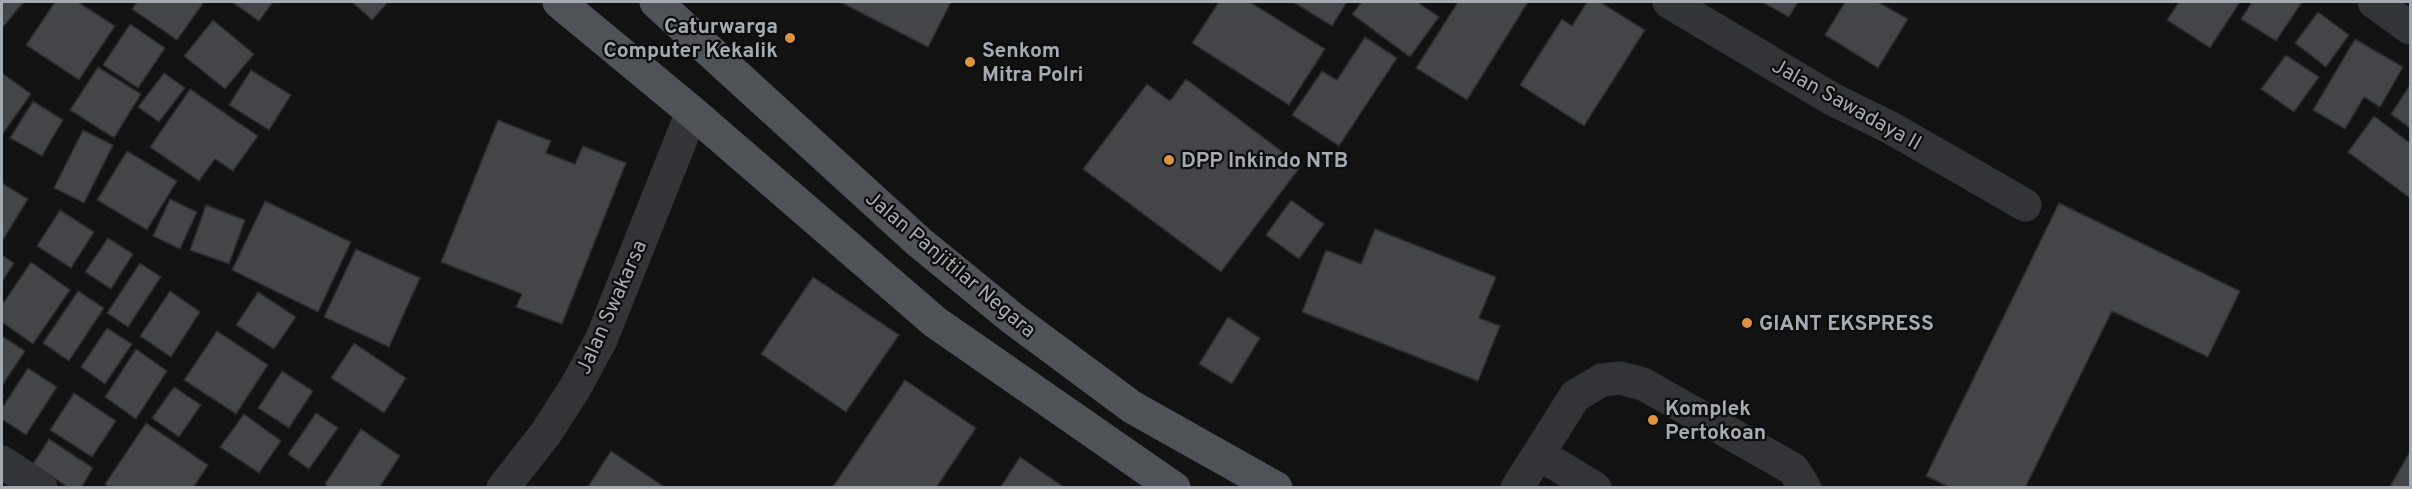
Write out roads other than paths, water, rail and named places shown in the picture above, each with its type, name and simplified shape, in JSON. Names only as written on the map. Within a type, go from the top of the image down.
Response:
[{"type":"main road","points":[[559,2],[692,112],[935,322],[1174,488]]},
{"type":"main road","name":"Jalan Panjitilar Negara","points":[[656,2],[920,242],[1012,318],[1132,407],[1276,488]]},
{"type":"street","name":"Jalan Sawadaya II","points":[[1669,2],[1832,99],[1891,128],[2025,205]]},
{"type":"street","points":[[2374,2],[2410,28]]},
{"type":"street","name":"Jalan Swakarsa","points":[[503,488],[546,433],[575,388],[601,340],[692,112]]},
{"type":"street","points":[[1517,488],[1575,396],[1602,380],[1620,378],[1643,384],[1793,469],[1805,488]]},
{"type":"street","points":[[1539,454],[1595,488]]},
{"type":"street","points":[[2,462],[41,488]]},
{"type":"place","name":"Caturwarga Computer Kekalik","points":[[790,38]]},
{"type":"place","name":"Senkom Mitra Polri","points":[[970,62]]},
{"type":"place","name":"DPP Inkindo NTB","points":[[1169,160]]},
{"type":"place","name":"GIANT EKSPRESS","points":[[1747,323]]},
{"type":"place","name":"Komplek Pertokoan","points":[[1653,420]]}]
